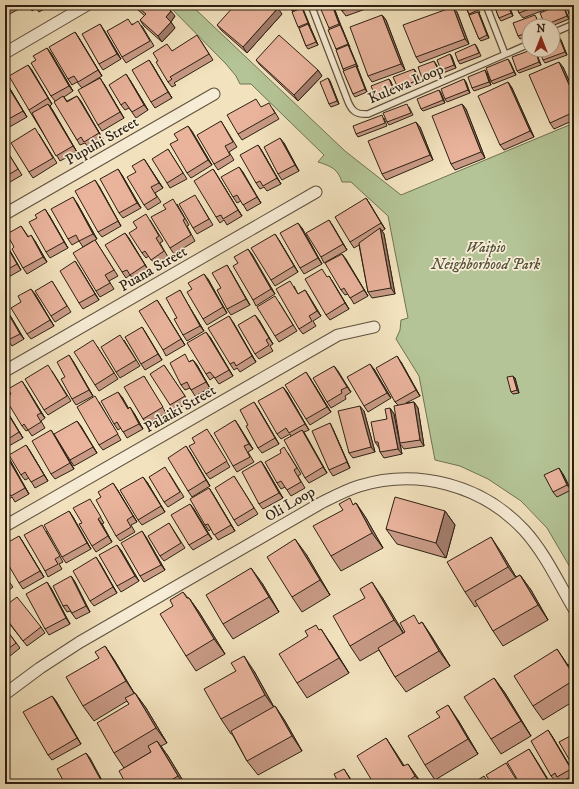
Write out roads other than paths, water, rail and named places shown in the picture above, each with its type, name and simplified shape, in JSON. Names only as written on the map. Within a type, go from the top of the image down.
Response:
[{"type":"street","points":[[5,53],[87,5]]},
{"type":"street","name":"Pupuhi Street","points":[[5,214],[214,94]]},
{"type":"street","name":"Puana Street","points":[[5,371],[316,192]]},
{"type":"street","name":"Palaiki Street","points":[[5,526],[338,335],[374,327]]},
{"type":"street","name":"Oli Loop","points":[[5,694],[40,668],[80,642],[321,504],[342,492],[376,482],[397,479],[436,481],[463,489],[498,507],[519,526],[536,546],[574,609]]},
{"type":"lane","name":"Kulewa Loop","points":[[311,5],[346,99],[351,108],[360,115],[368,114],[521,47]]},
{"type":"lane","points":[[486,5],[505,54]]},
{"type":"lane","points":[[561,30],[574,24]]},
{"type":"park label","name":"Waipio Neighborhood Park","points":[[486,256]]}]
